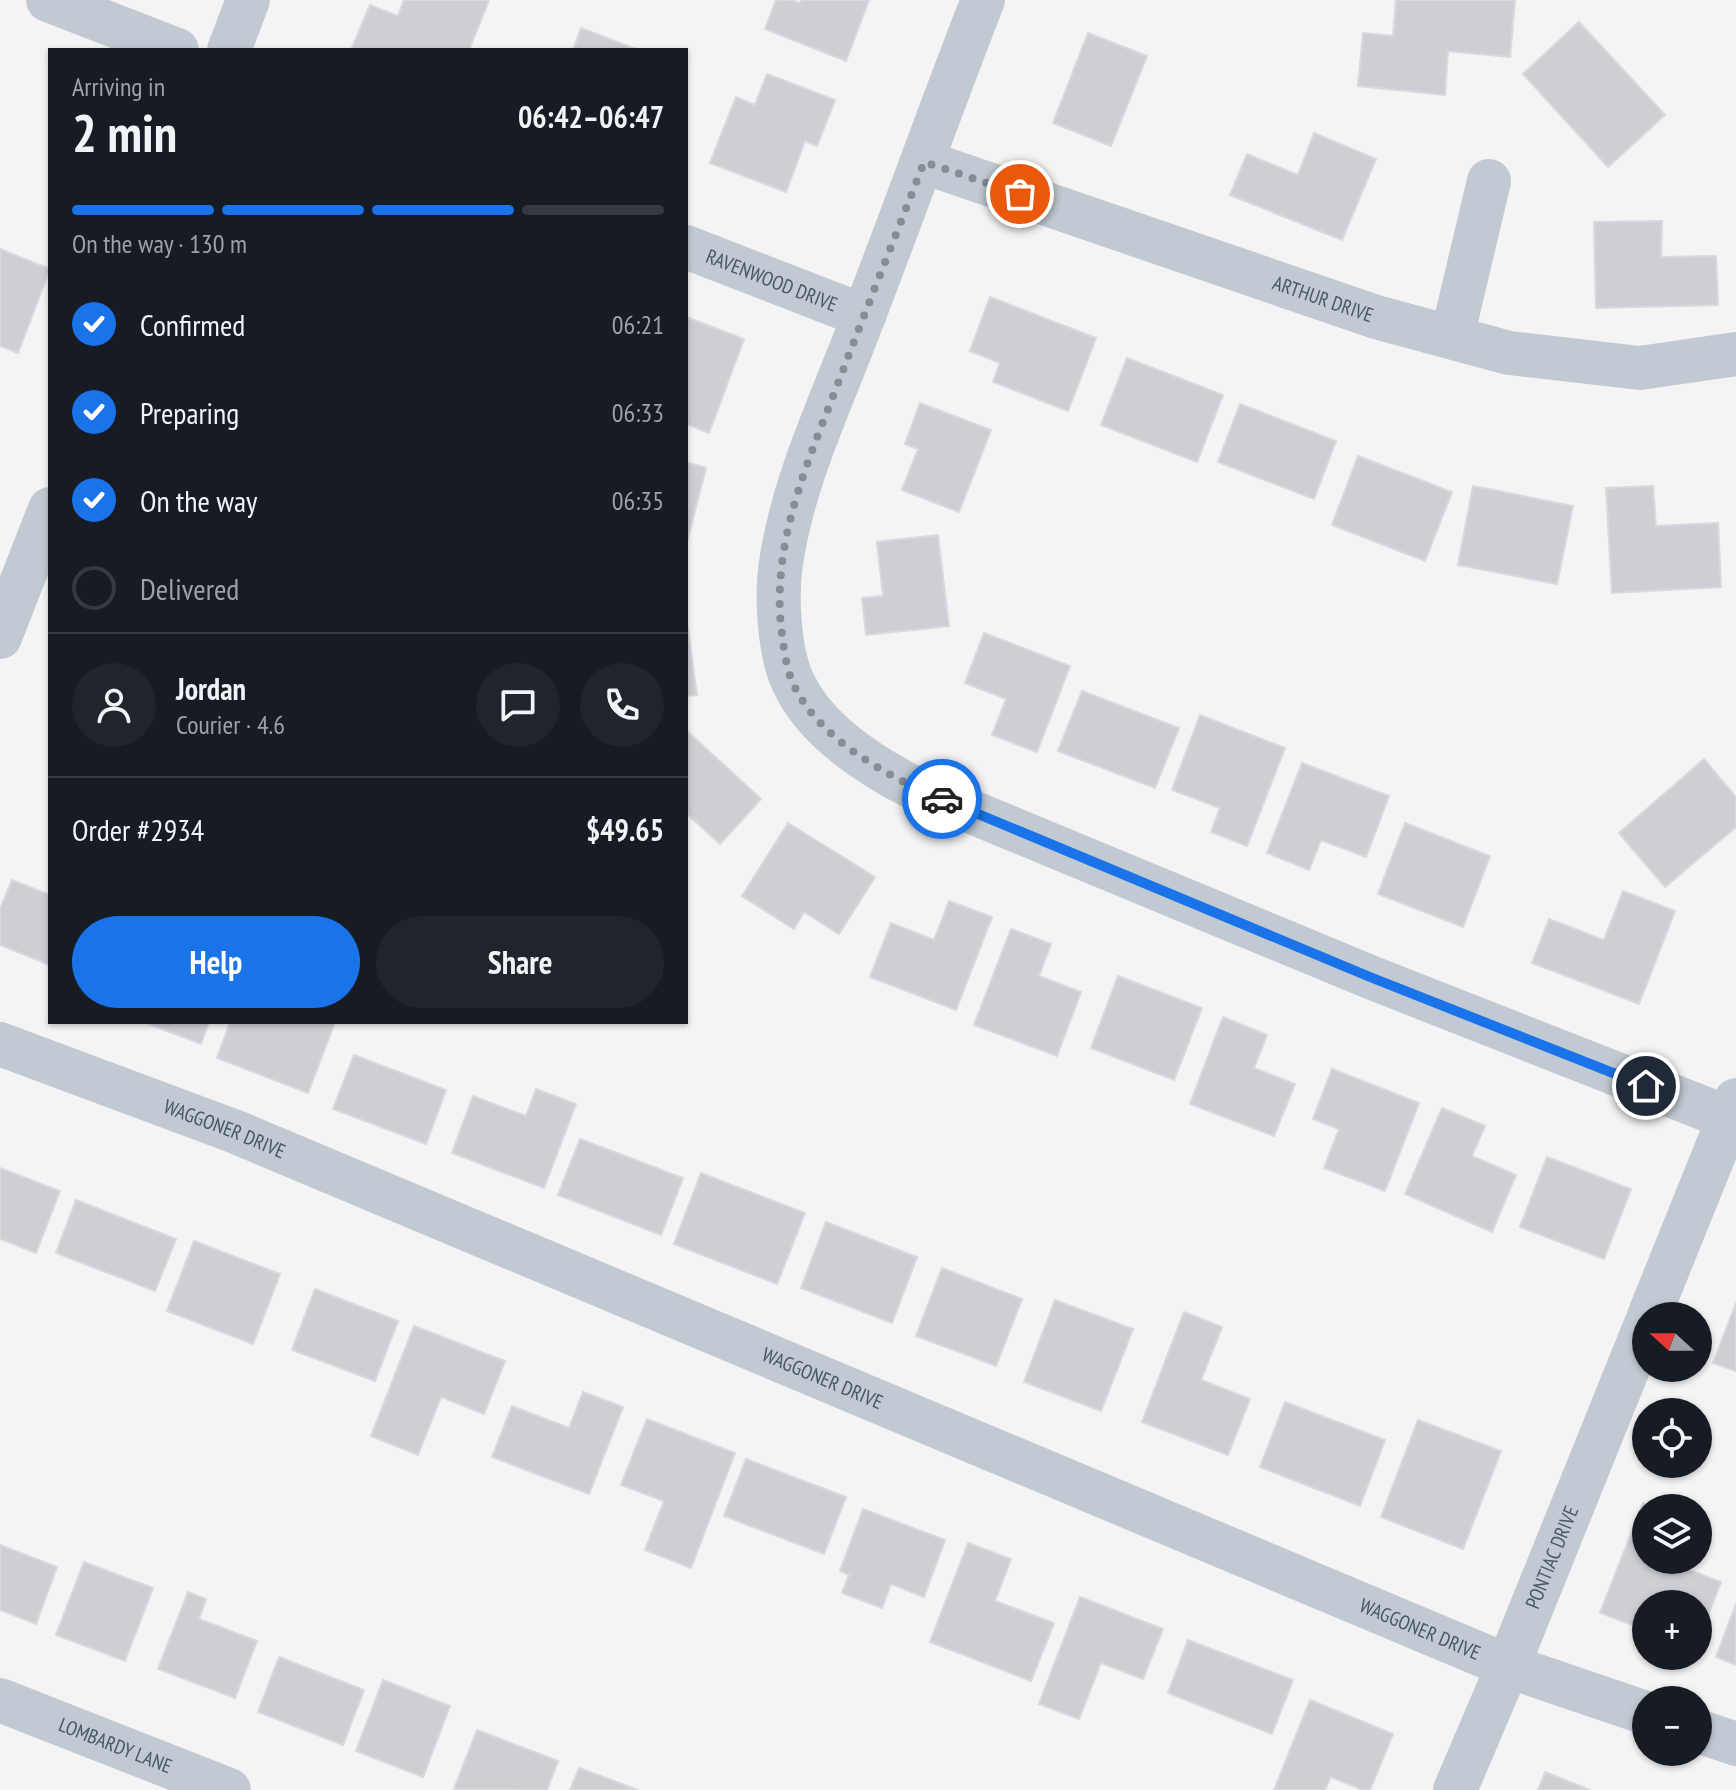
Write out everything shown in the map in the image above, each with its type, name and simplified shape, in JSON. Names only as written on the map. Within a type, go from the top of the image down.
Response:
[{"type":"street","points":[[48,0],[172,48]]},
{"type":"street","points":[[230,48],[248,0]]},
{"type":"street","points":[[864,316],[983,0]]},
{"type":"street","name":"ARTHUR DRIVE","points":[[924,162],[1376,317],[1509,353],[1640,368],[1736,354]]},
{"type":"street","points":[[1452,337],[1489,181]]},
{"type":"street","name":"RAVENWOOD DRIVE","points":[[688,248],[864,316],[807,466],[790,519],[780,565],[779,612],[793,681],[814,714],[843,741],[881,771],[914,788],[1370,977],[1733,1113]]},
{"type":"street","points":[[0,637],[48,514]]},
{"type":"street","name":"WAGGONER DRIVE","points":[[0,1044],[236,1132],[1508,1666],[1632,1708]]},
{"type":"street","points":[[1655,1302],[1733,1113]]},
{"type":"street","name":"PONTIAC DRIVE","points":[[1455,1790],[1632,1359]]},
{"type":"street","name":"LOMBARDY LANE","points":[[0,1700],[229,1790]]},
{"type":"street","points":[[1712,1736],[1736,1744]]},
{"type":"building","points":[[404,0],[489,0],[470,48],[352,48],[370,5],[398,16]]},
{"type":"building","points":[[776,0],[800,3],[801,0],[869,0],[846,61],[765,29]]},
{"type":"building","points":[[1396,0],[1515,0],[1510,57],[1448,51],[1445,95],[1358,86],[1363,33],[1393,36]]},
{"type":"building","points":[[1579,22],[1665,115],[1608,167],[1523,74]]},
{"type":"building","points":[[581,28],[633,48],[574,48]]},
{"type":"building","points":[[1088,33],[1147,56],[1111,146],[1053,123]]},
{"type":"building","points":[[767,74],[835,100],[817,146],[805,141],[786,192],[710,163],[736,97],[755,105]]},
{"type":"building","points":[[1314,133],[1376,159],[1342,240],[1230,195],[1247,154],[1298,175]]},
{"type":"building","points":[[1662,221],[1661,257],[1716,256],[1718,305],[1596,308],[1594,222]]},
{"type":"building","points":[[0,249],[48,268],[48,274],[18,353],[0,346]]},
{"type":"building","points":[[990,297],[1096,338],[1068,411],[993,382],[1000,363],[970,351]]},
{"type":"building","points":[[688,318],[744,339],[709,433],[688,425]]},
{"type":"building","points":[[1127,358],[1223,395],[1197,462],[1101,425]]},
{"type":"building","points":[[920,403],[991,430],[959,512],[902,490],[918,449],[905,444]]},
{"type":"building","points":[[1240,404],[1336,441],[1314,499],[1218,462]]},
{"type":"building","points":[[1358,456],[1452,492],[1425,561],[1332,525]]},
{"type":"building","points":[[688,463],[706,468],[688,538]]},
{"type":"building","points":[[1473,486],[1573,506],[1557,584],[1458,565]]},
{"type":"building","points":[[1653,486],[1656,526],[1718,523],[1721,587],[1612,593],[1606,488]]},
{"type":"building","points":[[938,535],[949,626],[866,635],[862,598],[883,596],[877,542]]},
{"type":"building","points":[[688,630],[697,695],[688,696]]},
{"type":"building","points":[[984,633],[1070,666],[1037,752],[992,735],[1006,699],[965,683]]},
{"type":"building","points":[[1082,691],[1179,728],[1155,788],[1058,751]]},
{"type":"building","points":[[1200,715],[1285,748],[1247,846],[1211,832],[1220,808],[1172,790]]},
{"type":"building","points":[[688,732],[761,799],[720,844],[688,815]]},
{"type":"building","points":[[1704,759],[1736,797],[1736,827],[1665,887],[1619,833]]},
{"type":"building","points":[[1302,763],[1389,796],[1366,857],[1321,840],[1309,870],[1267,853]]},
{"type":"building","points":[[788,823],[875,877],[839,934],[804,912],[794,929],[742,896]]},
{"type":"building","points":[[1405,823],[1490,856],[1463,927],[1378,894]]},
{"type":"building","points":[[12,880],[48,894],[48,964],[0,945],[0,909]]},
{"type":"building","points":[[1623,891],[1675,911],[1639,1004],[1532,963],[1549,919],[1604,940]]},
{"type":"building","points":[[949,901],[992,917],[956,1010],[870,977],[891,923],[934,940]]},
{"type":"building","points":[[1011,929],[1051,944],[1039,976],[1081,992],[1057,1056],[974,1025]]},
{"type":"building","points":[[1118,976],[1202,1008],[1174,1080],[1091,1048]]},
{"type":"building","points":[[1223,1017],[1267,1035],[1254,1068],[1295,1084],[1274,1136],[1190,1104]]},
{"type":"building","points":[[149,1024],[208,1024],[201,1044]]},
{"type":"building","points":[[229,1024],[334,1024],[308,1093],[217,1058]]},
{"type":"building","points":[[354,1055],[446,1090],[426,1144],[333,1109]]},
{"type":"building","points":[[1332,1069],[1419,1103],[1385,1191],[1324,1168],[1339,1129],[1313,1119]]},
{"type":"building","points":[[536,1089],[576,1104],[544,1188],[452,1153],[473,1096],[526,1116]]},
{"type":"building","points":[[1442,1108],[1485,1126],[1472,1156],[1516,1175],[1492,1232],[1405,1194]]},
{"type":"building","points":[[580,1139],[683,1178],[661,1235],[558,1195]]},
{"type":"building","points":[[1547,1157],[1631,1189],[1604,1259],[1520,1227]]},
{"type":"building","points":[[0,1168],[60,1191],[36,1253],[0,1239]]},
{"type":"building","points":[[701,1173],[805,1213],[777,1284],[674,1244]]},
{"type":"building","points":[[76,1200],[176,1239],[155,1291],[56,1253]]},
{"type":"building","points":[[826,1222],[917,1257],[892,1323],[801,1288]]},
{"type":"building","points":[[194,1241],[280,1274],[253,1344],[167,1311]]},
{"type":"building","points":[[942,1268],[1022,1299],[996,1366],[916,1336]]},
{"type":"building","points":[[315,1289],[398,1321],[375,1381],[292,1350]]},
{"type":"building","points":[[1055,1300],[1133,1329],[1101,1411],[1024,1382]]},
{"type":"building","points":[[1736,1303],[1736,1371],[1713,1363]]},
{"type":"building","points":[[1184,1312],[1222,1327],[1201,1380],[1250,1399],[1228,1455],[1142,1422]]},
{"type":"building","points":[[414,1326],[505,1361],[484,1414],[441,1397],[418,1455],[371,1436]]},
{"type":"building","points":[[583,1392],[623,1407],[589,1494],[492,1457],[512,1406],[569,1428]]},
{"type":"building","points":[[1285,1402],[1385,1440],[1360,1506],[1260,1467]]},
{"type":"building","points":[[647,1419],[735,1453],[691,1568],[645,1550],[664,1501],[621,1485]]},
{"type":"building","points":[[1418,1420],[1501,1451],[1463,1549],[1381,1517]]},
{"type":"building","points":[[746,1459],[846,1497],[824,1554],[724,1516]]},
{"type":"building","points":[[863,1509],[945,1540],[924,1597],[891,1584],[882,1608],[842,1593],[849,1575],[840,1571]]},
{"type":"building","points":[[1632,1531],[1632,1574],[1701,1574],[1721,1582],[1712,1605],[1712,1590],[1632,1590],[1632,1625],[1600,1613]]},
{"type":"building","points":[[968,1543],[1011,1559],[995,1601],[1054,1623],[1031,1681],[930,1642]]},
{"type":"building","points":[[0,1545],[57,1567],[36,1624],[0,1610]]},
{"type":"building","points":[[84,1562],[153,1588],[125,1661],[56,1635]]},
{"type":"building","points":[[188,1592],[206,1599],[199,1619],[257,1641],[235,1698],[158,1669]]},
{"type":"building","points":[[1080,1597],[1163,1629],[1143,1679],[1101,1663],[1079,1719],[1039,1704]]},
{"type":"building","points":[[1736,1604],[1736,1665],[1716,1657]]},
{"type":"building","points":[[1188,1640],[1293,1680],[1272,1734],[1168,1693]]},
{"type":"building","points":[[279,1657],[364,1690],[343,1745],[258,1712]]},
{"type":"building","points":[[383,1680],[450,1706],[423,1777],[356,1751]]},
{"type":"building","points":[[1310,1700],[1393,1734],[1370,1790],[1331,1777],[1325,1790],[1274,1790]]},
{"type":"building","points":[[477,1730],[558,1761],[547,1790],[454,1789]]},
{"type":"building","points":[[579,1768],[638,1790],[570,1790]]},
{"type":"building","points":[[1545,1772],[1590,1790],[1538,1790]]},
{"type":"way so far","points":[[942,799],[881,771],[814,714],[793,681],[784,646],[779,612],[780,565],[790,519],[807,466],[924,162],[1020,194]]},
{"type":"route","points":[[942,799],[1370,977],[1646,1086]]}]
